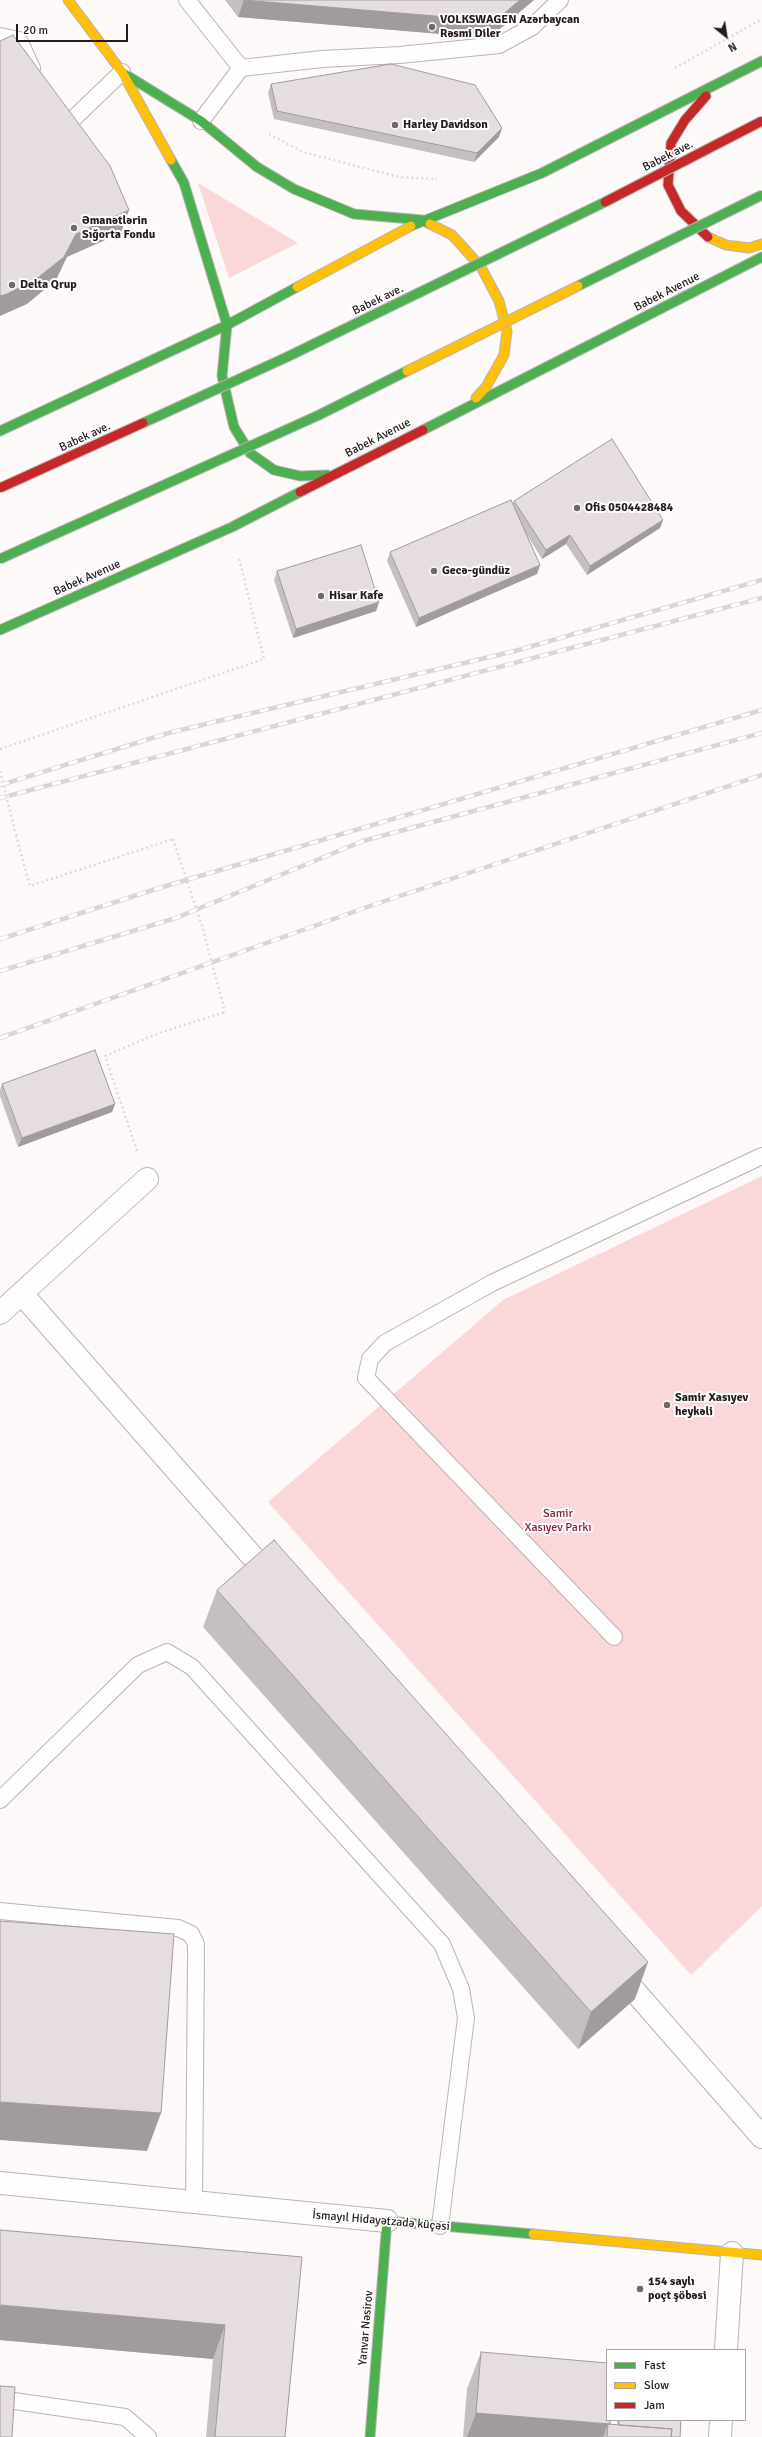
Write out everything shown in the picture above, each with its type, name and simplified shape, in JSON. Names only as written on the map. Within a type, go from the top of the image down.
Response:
[{"type":"main road","points":[[68,0],[122,72],[184,183],[227,325],[224,383],[234,427],[250,453],[274,470],[300,476],[332,475]]},
{"type":"main road","points":[[0,431],[227,325],[422,220],[542,173],[714,87],[762,61]]},
{"type":"main road","points":[[122,72],[201,121],[257,167],[294,189],[354,214],[422,220],[452,236],[481,268],[499,301],[507,331],[504,355],[497,370],[486,387],[470,404]]},
{"type":"main road","points":[[714,87],[685,120],[671,144],[668,185],[681,211],[704,235],[726,245],[749,248],[762,244]]},
{"type":"main road","name":"Babek ave.","points":[[0,488],[287,357],[575,217],[762,121]]},
{"type":"main road","points":[[0,559],[319,415],[762,195]]},
{"type":"main road","name":"Babek Avenue","points":[[0,630],[232,527],[470,404],[762,257]]},
{"type":"main road","name":"İsmayıl Hidayətzadə küçəsi","points":[[387,2221],[762,2255]]},
{"type":"main road","name":"Yanvar Nəsirov","points":[[370,2437],[387,2221]]},
{"type":"street","points":[[0,1313],[147,1179]]},
{"type":"street","points":[[22,1294],[284,1593]]},
{"type":"street","points":[[605,1957],[762,2137]]},
{"type":"street","name":"İsmayıl Hidayətzadə küçəsi","points":[[0,2183],[387,2221]]},
{"type":"street","points":[[726,2349],[732,2253]]},
{"type":"street","points":[[720,2437],[721,2421]]},
{"type":"lane","points":[[188,0],[241,68]]},
{"type":"lane","points":[[201,121],[241,68],[322,59],[400,56],[499,45],[532,27],[560,0]]},
{"type":"lane","points":[[0,36],[19,40],[39,80]]},
{"type":"lane","points":[[48,100],[58,121],[72,120],[122,72]]},
{"type":"lane","points":[[614,1637],[366,1378],[370,1359],[385,1343],[492,1283],[762,1156]]},
{"type":"lane","points":[[0,1800],[138,1665],[166,1652],[192,1667],[442,1944],[461,1989],[466,2018],[440,2226]]},
{"type":"lane","points":[[0,1911],[178,1928],[191,1934],[196,1944],[194,2203]]},
{"type":"lane","points":[[0,2399],[125,2417],[148,2437]]},
{"type":"path","points":[[673,69],[762,19]]},
{"type":"path","points":[[262,131],[311,154],[400,177],[442,178]]},
{"type":"path","points":[[0,749],[264,659],[232,527]]},
{"type":"path","points":[[0,771],[30,886],[173,839],[202,926],[225,1012],[159,1033],[105,1056],[147,1179]]},
{"type":"green space","points":[[198,183],[298,243],[229,278]]},
{"type":"green space","name":"Samir Xasıyev Parkı","points":[[762,1176],[762,1906],[691,1975],[268,1502],[503,1300]]},
{"type":"building","points":[[243,0],[520,0],[495,21]]},
{"type":"building","points":[[13,35],[110,166],[129,210],[76,234],[64,257],[35,280],[0,296],[0,41]]},
{"type":"building","points":[[391,64],[475,85],[502,128],[477,153],[277,111],[271,84]]},
{"type":"building","points":[[612,439],[663,520],[590,566],[570,535],[546,550],[514,501]]},
{"type":"building","points":[[511,500],[540,565],[419,618],[390,552]]},
{"type":"building","points":[[361,545],[379,602],[296,629],[277,571]]},
{"type":"building","points":[[95,1050],[115,1104],[22,1138],[2,1084]]},
{"type":"building","points":[[274,1540],[648,1962],[591,2012],[217,1590]]},
{"type":"building","points":[[0,1921],[174,1934],[161,2113],[0,2102]]},
{"type":"building","points":[[0,2230],[302,2257],[285,2437],[215,2437],[225,2325],[0,2305]]},
{"type":"building","points":[[481,2352],[606,2363],[606,2421],[610,2421],[610,2424],[476,2413]]},
{"type":"building","points":[[0,2386],[15,2387],[12,2437],[0,2437]]},
{"type":"building","points":[[619,2421],[681,2421],[680,2437],[671,2437],[672,2429],[619,2425]]},
{"type":"building","points":[[608,2424],[672,2429],[671,2437],[607,2437]]},
{"type":"railway","points":[[0,785],[172,732],[515,651],[762,580]]},
{"type":"railway","points":[[0,798],[762,598]]},
{"type":"railway","points":[[0,939],[156,889],[762,710]]},
{"type":"railway","points":[[0,971],[176,918],[363,841],[762,733]]},
{"type":"railway","points":[[0,1038],[373,905],[762,775]]},
{"type":"traffic: fast","points":[[411,226],[542,173],[762,61]]},
{"type":"traffic: fast","points":[[123,73],[201,121],[257,167],[294,189],[354,214],[422,220],[430,224]]},
{"type":"traffic: fast","points":[[171,160],[184,183],[227,325],[222,376],[234,427],[250,453],[274,470],[300,476],[327,475]]},
{"type":"traffic: fast","points":[[578,286],[762,195]]},
{"type":"traffic: fast","points":[[143,423],[287,357],[605,202]]},
{"type":"traffic: fast","points":[[423,430],[762,257]]},
{"type":"traffic: fast","points":[[0,431],[227,325],[297,287]]},
{"type":"traffic: fast","points":[[0,559],[319,415],[407,371]]},
{"type":"traffic: fast","points":[[0,630],[232,527],[300,492]]},
{"type":"traffic: fast","points":[[370,2437],[387,2221],[533,2234]]},
{"type":"traffic: slow","points":[[68,0],[122,72],[171,160]]},
{"type":"traffic: slow","points":[[430,224],[452,235],[481,267],[499,301],[507,331],[504,355],[486,387],[476,398]]},
{"type":"traffic: slow","points":[[297,287],[411,226]]},
{"type":"traffic: slow","points":[[708,237],[726,245],[749,248],[762,244]]},
{"type":"traffic: slow","points":[[407,371],[578,286]]},
{"type":"traffic: slow","points":[[533,2234],[762,2255]]},
{"type":"traffic: jam","points":[[706,96],[685,120],[671,143],[668,185],[681,211],[708,237]]},
{"type":"traffic: jam","points":[[605,202],[762,121]]},
{"type":"traffic: jam","points":[[0,488],[143,423]]},
{"type":"traffic: jam","points":[[300,492],[423,430]]},
{"type":"place","name":"VOLKSWAGEN Azərbaycan Rəsmi Diler","points":[[432,27]]},
{"type":"place","name":"Harley Davidson","points":[[395,125]]},
{"type":"place","name":"Əmanətlərin Sığorta Fondu","points":[[74,228]]},
{"type":"place","name":"Delta Qrup","points":[[12,285]]},
{"type":"place","name":"Ofis 0504428484","points":[[577,508]]},
{"type":"place","name":"Gecə-gündüz","points":[[434,571]]},
{"type":"place","name":"Hisar Kafe","points":[[321,596]]},
{"type":"place","name":"Samir Xasıyev heykəli","points":[[667,1405]]},
{"type":"place","name":"154 saylı poçt şöbəsi","points":[[640,2289]]}]
